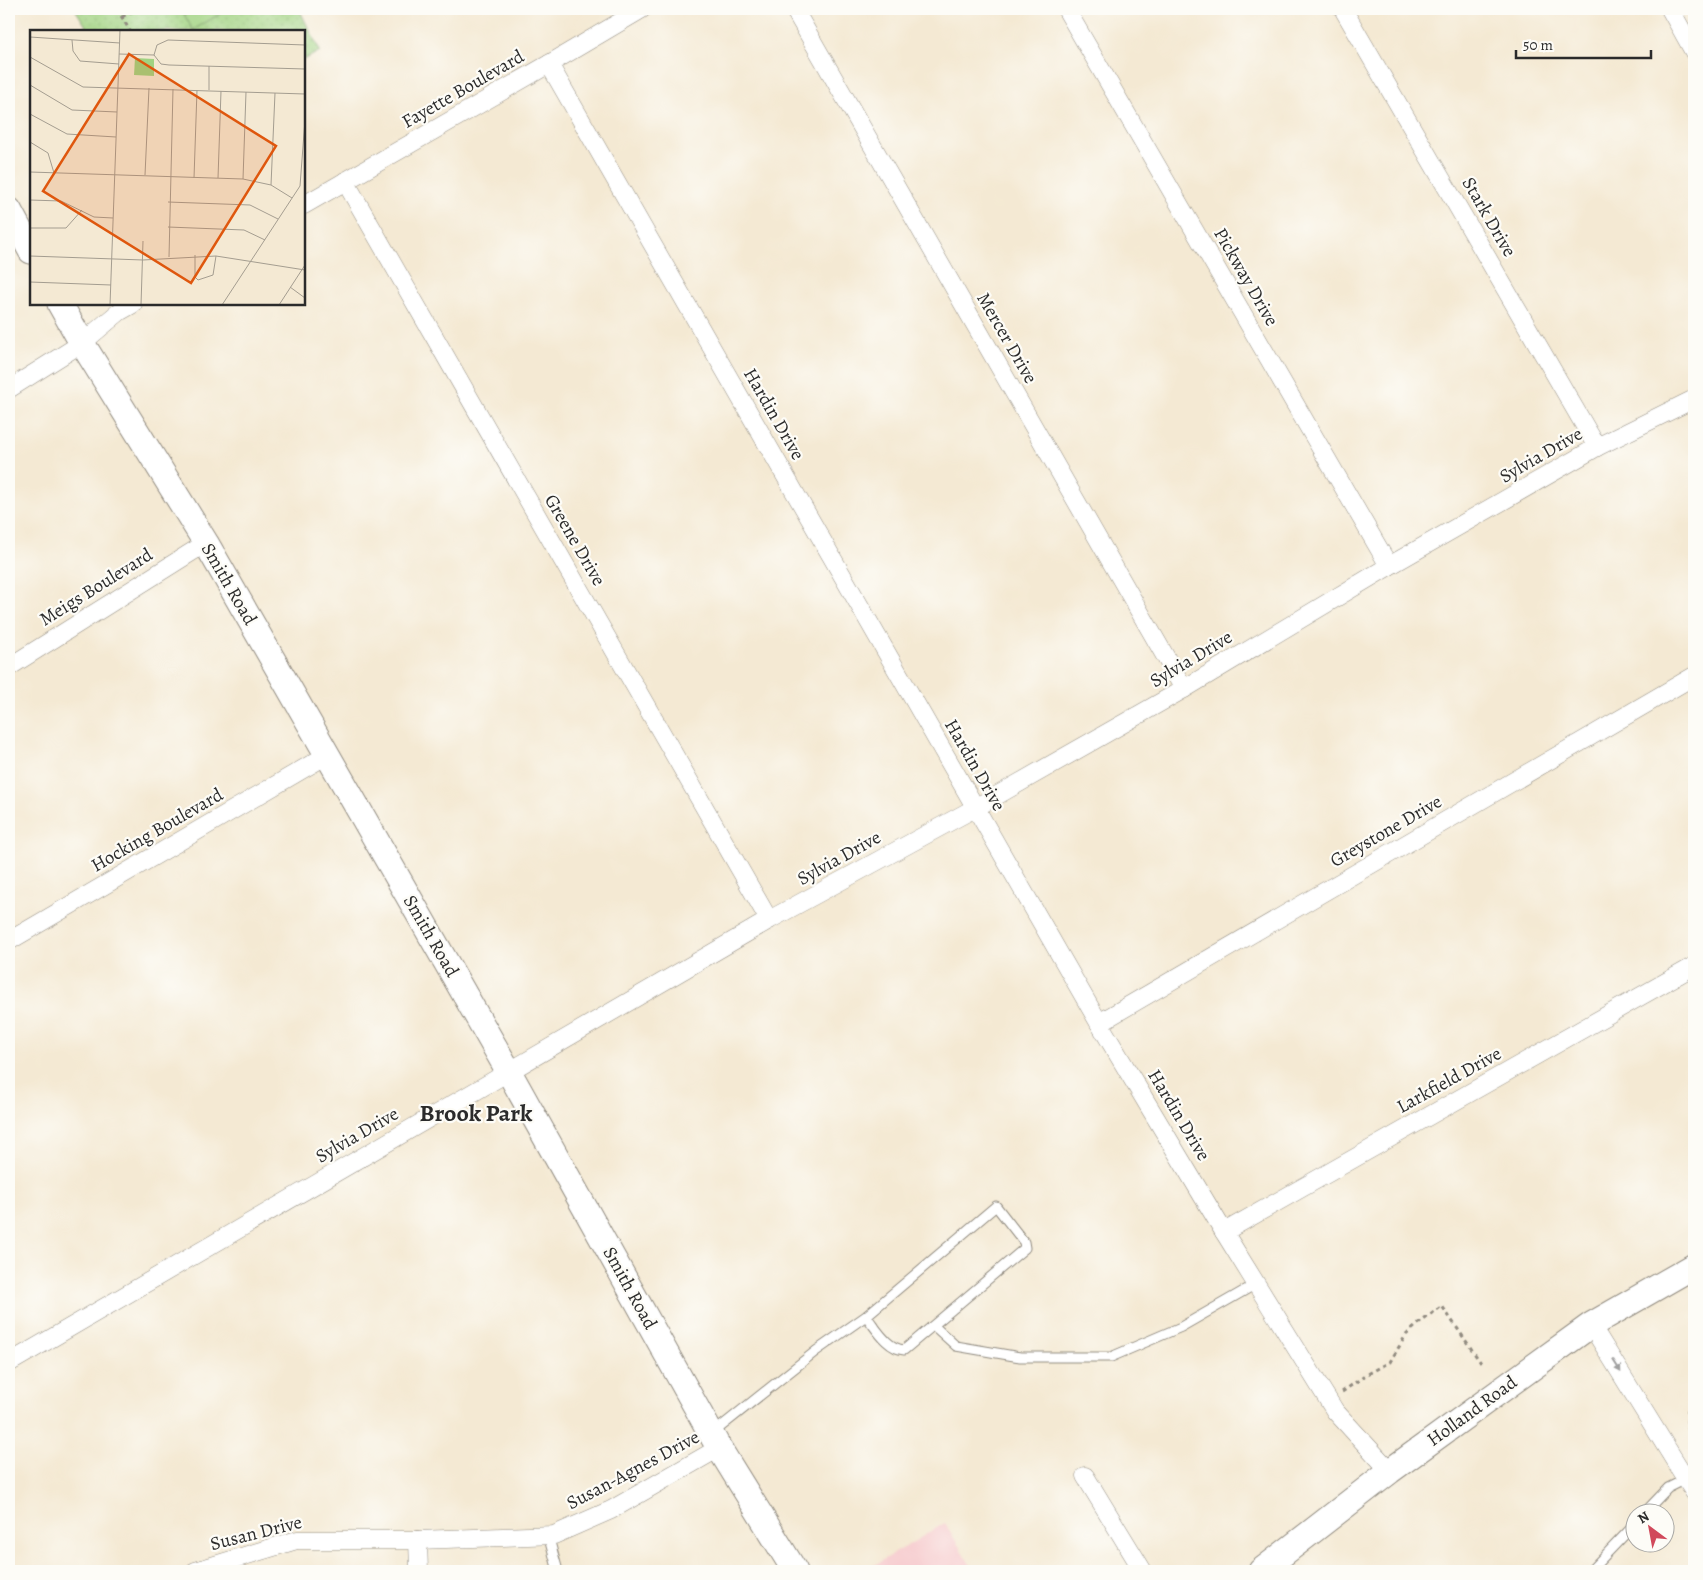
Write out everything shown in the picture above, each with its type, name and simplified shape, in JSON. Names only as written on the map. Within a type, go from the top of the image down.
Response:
[{"type":"main road","points":[[9,210],[30,249]]},
{"type":"main road","name":"Smith Road","points":[[61,305],[82,343],[206,543],[508,1072],[715,1441],[795,1571]]},
{"type":"main road","name":"Holland Road","points":[[1261,1571],[1390,1471],[1591,1325],[1694,1266]]},
{"type":"street","name":"Fayette Boulevard","points":[[305,204],[642,9]]},
{"type":"street","name":"Mercer Drive","points":[[794,9],[1184,689]]},
{"type":"street","name":"Pickway Drive","points":[[1066,9],[1389,566]]},
{"type":"street","name":"Stark Drive","points":[[1344,9],[1598,447]]},
{"type":"street","points":[[1670,9],[1694,52]]},
{"type":"street","name":"Hardin Drive","points":[[549,64],[1099,1023],[1224,1232],[1335,1411],[1390,1471]]},
{"type":"street","name":"Greene Drive","points":[[345,181],[769,920]]},
{"type":"street","points":[[9,389],[82,343],[119,312],[131,305]]},
{"type":"street","name":"Sylvia Drive","points":[[9,1363],[769,920],[975,808],[1184,689],[1389,566],[1598,447],[1694,399]]},
{"type":"street","name":"Meigs Boulevard","points":[[9,667],[206,543]]},
{"type":"street","name":"Greystone Drive","points":[[1099,1023],[1694,676]]},
{"type":"street","name":"Hocking Boulevard","points":[[9,941],[327,755]]},
{"type":"street","name":"Larkfield Drive","points":[[1224,1232],[1694,966]]},
{"type":"street","points":[[1591,1325],[1692,1482]]},
{"type":"street","name":"Susan-Agnes Drive","points":[[418,1540],[554,1535],[611,1510],[715,1441]]},
{"type":"street","points":[[1086,1476],[1143,1571]]},
{"type":"street","name":"Susan Drive","points":[[195,1571],[297,1540],[418,1540]]},
{"type":"street","points":[[418,1540],[419,1571]]},
{"type":"lane","points":[[715,1441],[816,1351],[866,1316],[996,1206],[1021,1237],[1025,1248],[904,1350],[897,1350],[888,1344],[866,1316]]},
{"type":"lane","points":[[934,1326],[956,1346],[1020,1357],[1111,1357],[1181,1327],[1256,1284]]},
{"type":"lane","points":[[1655,1502],[1668,1488],[1692,1482]]},
{"type":"lane","points":[[1590,1571],[1626,1533]]},
{"type":"lane","points":[[548,1535],[558,1571]]},
{"type":"path","points":[[117,9],[129,30]]},
{"type":"path","points":[[122,17],[130,12]]},
{"type":"path","points":[[1329,1400],[1366,1375],[1390,1362],[1406,1335],[1442,1306],[1481,1363]]},
{"type":"path","points":[[1692,1408],[1688,1407],[1688,1433],[1690,1439],[1694,1441]]},
{"type":"shaded area","points":[[945,1523],[974,1571],[865,1571]]},
{"type":"green space","points":[[75,9],[299,9],[320,51],[305,59],[305,30],[88,30]]},
{"type":"green space","points":[[181,9],[228,9],[193,30]]},
{"type":"district","name":"Brook Park","points":[[476,1113]]}]
